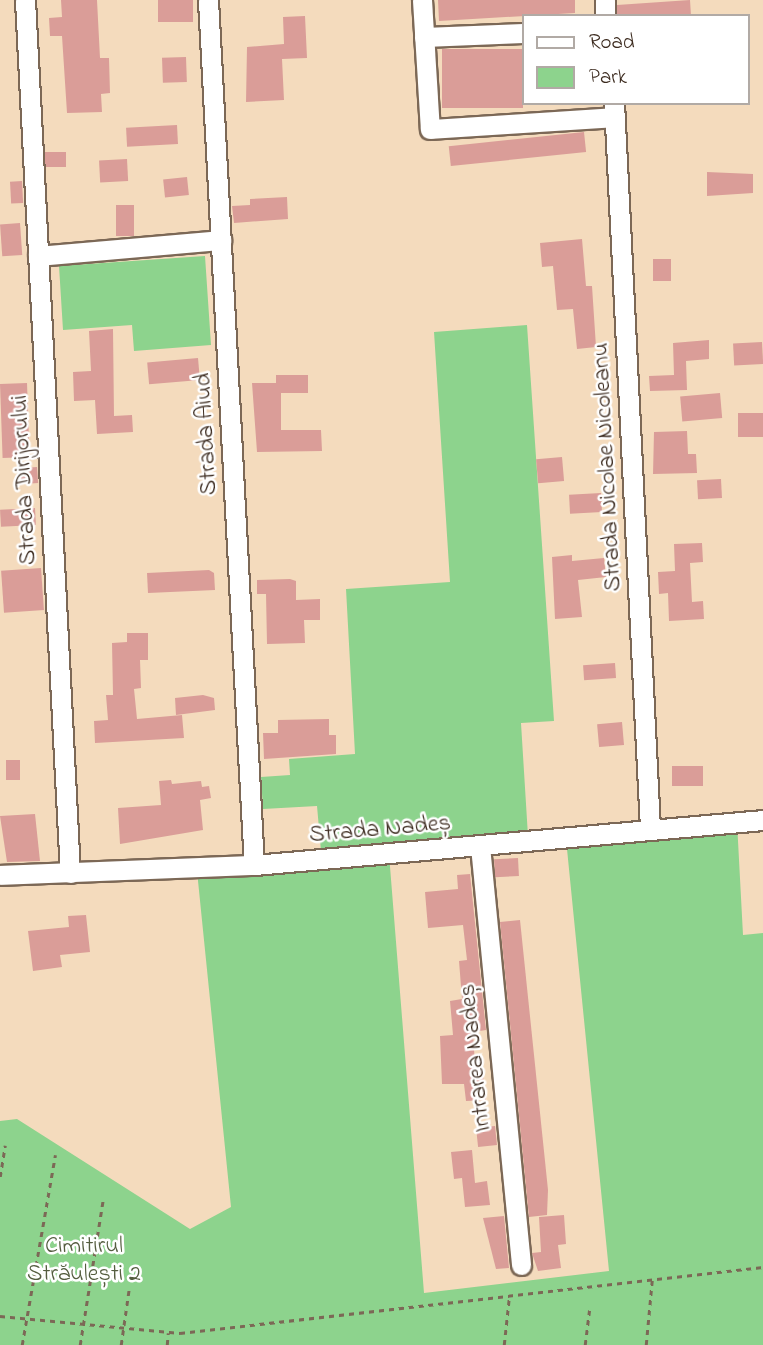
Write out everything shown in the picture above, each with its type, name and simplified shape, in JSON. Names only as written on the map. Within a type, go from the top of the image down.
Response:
[{"type":"street","name":"Strada Dirijorului","points":[[25,0],[70,873]]},
{"type":"street","name":"Strada Aiud","points":[[208,0],[254,865]]},
{"type":"street","points":[[422,0],[430,129],[615,110]]},
{"type":"street","points":[[424,37],[522,33]]},
{"type":"street","name":"Strada Nicolae Nicoleanu","points":[[615,110],[650,829]]},
{"type":"street","points":[[38,256],[221,240]]},
{"type":"street","name":"Strada Nadeș","points":[[0,875],[254,865],[763,820]]},
{"type":"street","name":"Intrarea Nadeș","points":[[480,846],[521,1265]]},
{"type":"path","points":[[0,1177],[5,1144]]},
{"type":"path","points":[[22,1345],[55,1155]]},
{"type":"path","points":[[80,1345],[103,1200]]},
{"type":"path","points":[[0,1316],[84,1322],[168,1333],[509,1298],[763,1267]]},
{"type":"path","points":[[646,1345],[652,1280]]},
{"type":"path","points":[[121,1345],[130,1289]]},
{"type":"path","points":[[504,1345],[509,1298]]},
{"type":"path","points":[[585,1345],[589,1310]]},
{"type":"path","points":[[167,1345],[168,1333]]},
{"type":"green space","points":[[205,256],[211,345],[134,351],[132,325],[63,330],[59,266]]},
{"type":"green space","points":[[527,325],[554,721],[521,723],[528,836],[321,851],[317,806],[263,809],[261,777],[290,775],[289,759],[355,754],[346,589],[450,582],[434,332]]},
{"type":"green space","name":"Cimitirul Străulești 2","points":[[737,822],[743,935],[763,933],[763,1345],[0,1345],[0,1121],[17,1119],[190,1229],[231,1207],[197,871],[389,854],[424,1293],[609,1271],[566,839]]},
{"type":"building","points":[[61,0],[97,0],[100,58],[109,58],[110,93],[101,94],[102,112],[67,113],[62,36],[50,36],[49,18],[62,17]]},
{"type":"building","points":[[158,0],[193,0],[193,22],[158,22]]},
{"type":"building","points":[[438,0],[575,0],[575,13],[522,14],[522,16],[439,21]]},
{"type":"building","points":[[690,0],[691,14],[617,14],[617,5]]},
{"type":"building","points":[[305,16],[307,58],[282,59],[284,100],[246,102],[247,47],[284,44],[283,17]]},
{"type":"building","points":[[442,49],[522,49],[523,108],[442,108]]},
{"type":"building","points":[[186,57],[187,82],[163,83],[162,58]]},
{"type":"building","points":[[177,125],[178,144],[127,147],[126,128]]},
{"type":"building","points":[[584,132],[586,152],[451,166],[449,146]]},
{"type":"building","points":[[45,152],[66,152],[66,167],[45,167]]},
{"type":"building","points":[[127,159],[128,181],[100,182],[99,160]]},
{"type":"building","points":[[707,172],[753,174],[753,193],[707,196]]},
{"type":"building","points":[[187,177],[189,195],[165,197],[163,180]]},
{"type":"building","points":[[22,181],[23,203],[11,204],[10,182]]},
{"type":"building","points":[[287,197],[288,219],[234,223],[232,206],[250,205],[250,199]]},
{"type":"building","points":[[116,205],[134,205],[134,236],[116,236]]},
{"type":"building","points":[[20,223],[22,255],[2,256],[0,224]]},
{"type":"building","points":[[582,239],[586,286],[592,286],[596,347],[577,349],[573,309],[557,310],[553,266],[542,267],[540,243]]},
{"type":"building","points":[[653,259],[671,259],[671,281],[653,281]]},
{"type":"building","points":[[113,329],[114,416],[132,415],[133,432],[97,434],[95,400],[74,401],[73,372],[91,371],[89,331]]},
{"type":"building","points":[[709,340],[709,359],[686,361],[687,390],[650,391],[649,376],[674,375],[673,343]]},
{"type":"building","points":[[762,342],[763,364],[734,365],[733,344]]},
{"type":"building","points":[[198,358],[200,380],[149,384],[147,362]]},
{"type":"building","points":[[276,375],[308,375],[308,393],[281,393],[281,430],[321,430],[322,451],[257,452],[252,383],[276,383]]},
{"type":"building","points":[[27,383],[30,457],[3,458],[0,384]]},
{"type":"building","points":[[720,393],[722,418],[682,421],[680,396]]},
{"type":"building","points":[[738,413],[763,413],[763,437],[738,437]]},
{"type":"building","points":[[687,431],[688,454],[696,454],[697,473],[653,474],[654,432]]},
{"type":"building","points":[[562,457],[564,481],[538,483],[536,459]]},
{"type":"building","points":[[37,467],[38,483],[20,484],[19,468]]},
{"type":"building","points":[[721,479],[722,498],[698,499],[697,480]]},
{"type":"building","points":[[601,493],[602,512],[570,514],[569,495]]},
{"type":"building","points":[[35,508],[36,525],[1,527],[0,510]]},
{"type":"building","points":[[702,543],[703,562],[690,563],[692,602],[703,601],[704,619],[669,621],[668,593],[659,594],[658,572],[675,571],[674,544]]},
{"type":"building","points":[[572,555],[572,561],[604,558],[606,577],[578,580],[582,617],[555,619],[552,557]]},
{"type":"building","points":[[41,568],[44,610],[4,613],[1,571]]},
{"type":"building","points":[[209,570],[214,573],[215,590],[148,593],[147,573]]},
{"type":"building","points":[[257,580],[296,581],[296,600],[320,599],[320,620],[304,620],[305,643],[267,644],[266,594],[257,594]]},
{"type":"building","points":[[127,633],[148,633],[148,660],[140,660],[141,688],[134,689],[137,719],[182,715],[184,738],[95,743],[94,721],[108,720],[106,695],[113,695],[112,643],[127,642]]},
{"type":"building","points":[[615,663],[616,678],[584,680],[583,665]]},
{"type":"building","points":[[203,695],[214,698],[215,710],[176,715],[175,698]]},
{"type":"building","points":[[329,719],[329,735],[336,735],[336,754],[264,759],[263,733],[278,733],[278,720]]},
{"type":"building","points":[[622,722],[624,745],[599,747],[597,724]]},
{"type":"building","points":[[6,760],[20,760],[20,780],[6,780]]},
{"type":"building","points":[[672,766],[703,766],[703,786],[672,786]]},
{"type":"building","points":[[171,780],[172,784],[201,781],[202,787],[209,786],[211,798],[200,800],[203,830],[120,844],[118,808],[161,805],[159,781]]},
{"type":"building","points":[[35,814],[40,861],[7,862],[0,816]]},
{"type":"building","points":[[518,858],[519,876],[495,877],[494,859]]},
{"type":"building","points":[[470,874],[486,1030],[473,1032],[475,1065],[482,1065],[486,1100],[466,1101],[464,1084],[442,1084],[440,1036],[453,1035],[450,1001],[462,999],[459,961],[467,960],[463,925],[428,928],[425,892],[458,889],[457,875]]},
{"type":"building","points":[[86,915],[90,952],[60,955],[62,967],[33,971],[28,931],[69,927],[68,916]]},
{"type":"building","points":[[520,920],[548,1190],[547,1215],[529,1217],[500,922]]},
{"type":"building","points":[[495,1126],[497,1145],[478,1147],[476,1128]]},
{"type":"building","points":[[472,1150],[475,1183],[487,1181],[490,1205],[465,1207],[462,1178],[454,1179],[451,1152]]},
{"type":"building","points":[[564,1215],[566,1244],[558,1245],[561,1268],[538,1271],[532,1253],[541,1252],[539,1217]]},
{"type":"building","points":[[504,1216],[509,1268],[496,1269],[483,1218]]}]
